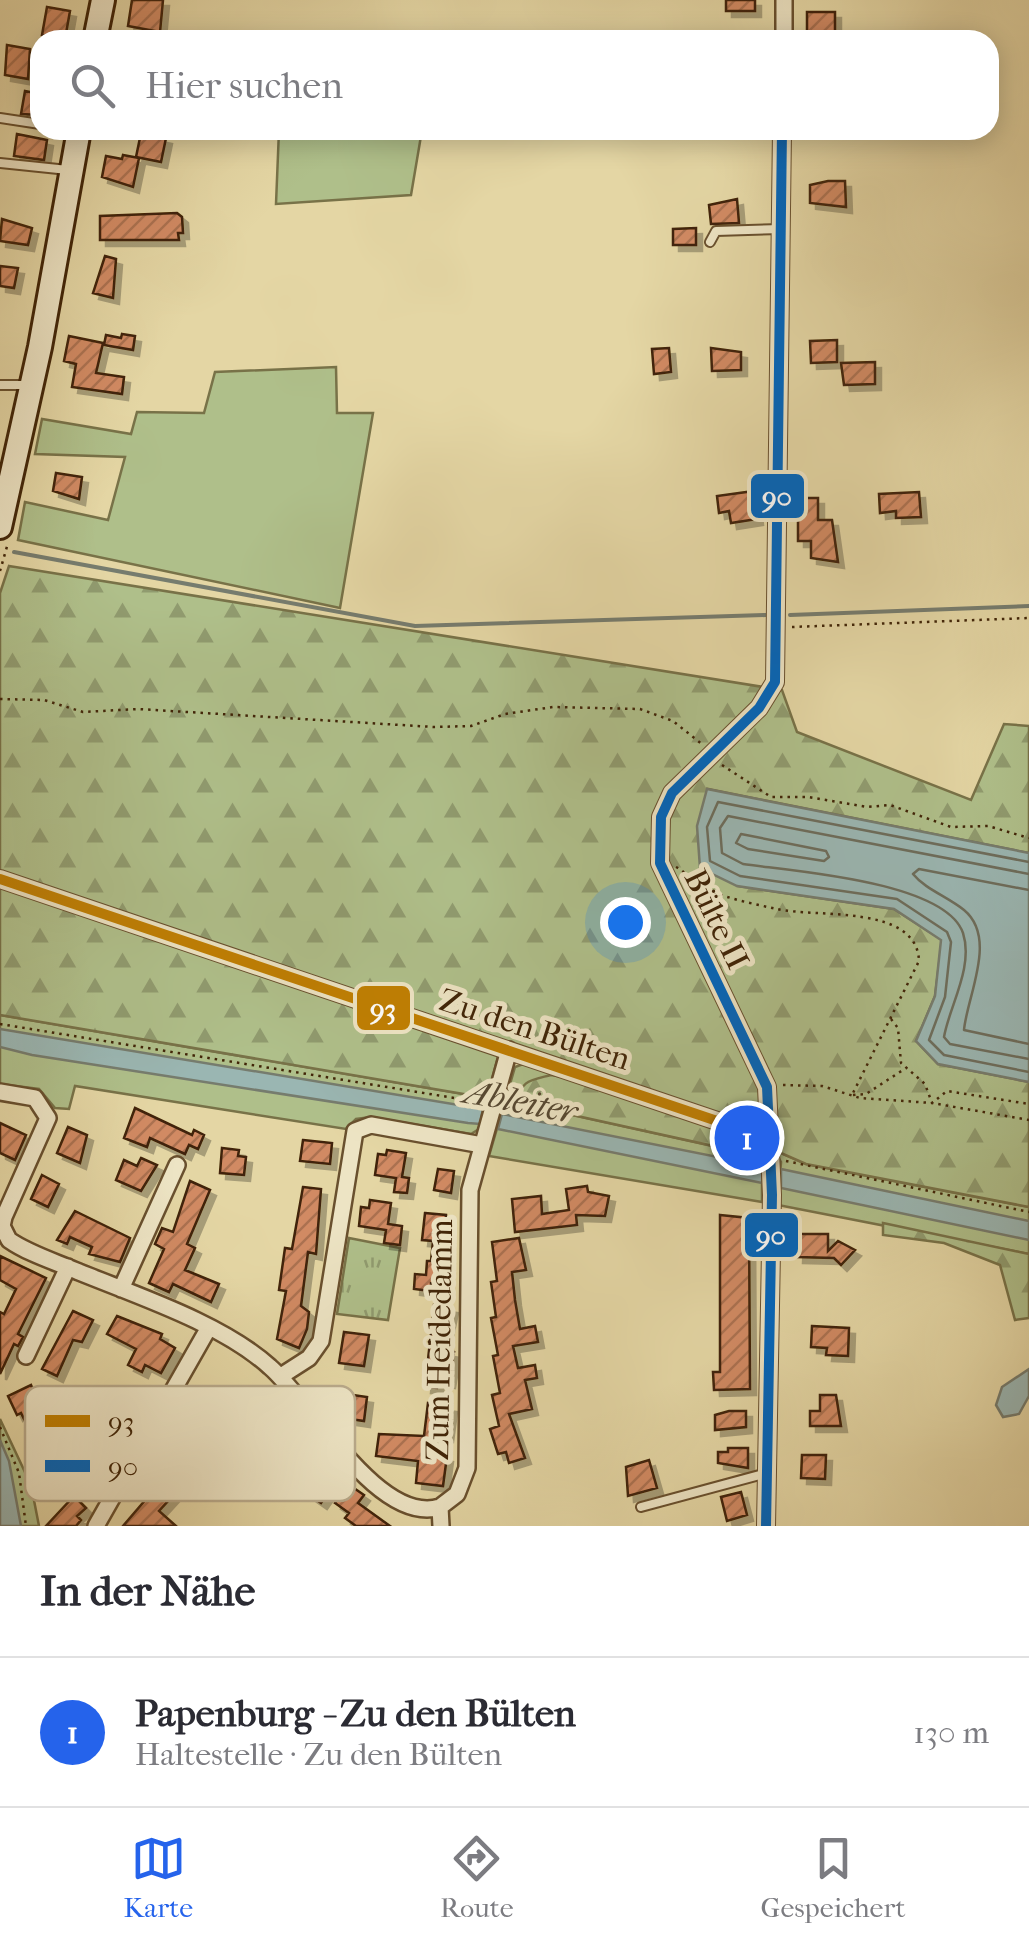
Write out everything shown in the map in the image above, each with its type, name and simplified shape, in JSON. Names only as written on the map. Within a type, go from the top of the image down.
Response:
[{"type":"street","points":[[97,30],[102,0]]},
{"type":"street","points":[[784,0],[784,30]]},
{"type":"street","points":[[0,527],[5,485],[32,385],[76,140]]},
{"type":"street","name":"Bülte II","points":[[766,1526],[771,1155],[767,1087],[660,864],[661,817],[672,794],[760,708],[776,682],[782,140]]},
{"type":"street","name":"Zu den Bülten","points":[[0,878],[729,1125],[750,1131],[768,1130]]},
{"type":"street","name":"Zum Heidedamm","points":[[441,1526],[440,1508],[458,1494],[468,1468],[468,1215],[508,1050]]},
{"type":"street","points":[[0,1092],[36,1098],[48,1118],[46,1131],[4,1217],[2,1235],[14,1244],[208,1330],[260,1358],[289,1386]]},
{"type":"street","points":[[281,1376],[309,1358],[321,1340],[351,1137],[362,1126],[372,1125],[482,1145]]},
{"type":"street","points":[[121,1289],[178,1165]]},
{"type":"street","points":[[26,1356],[68,1267]]},
{"type":"street","points":[[176,1386],[208,1330]]},
{"type":"street","points":[[355,1464],[408,1506],[419,1510],[440,1508]]},
{"type":"street","points":[[96,1526],[110,1501]]},
{"type":"lane","points":[[0,118],[30,122]]},
{"type":"lane","points":[[0,162],[72,170]]},
{"type":"lane","points":[[710,242],[716,231],[781,228]]},
{"type":"lane","points":[[0,385],[32,385]]},
{"type":"lane","points":[[642,1507],[767,1473]]},
{"type":"path","points":[[776,630],[1029,618]]},
{"type":"path","points":[[0,699],[44,700],[84,712],[138,709],[434,727],[472,726],[504,714],[553,708],[640,709],[673,721],[745,784],[772,796],[808,797],[867,807],[890,805],[951,827],[988,826],[1029,838]]},
{"type":"path","points":[[660,864],[678,867],[706,889],[750,902],[894,925],[910,935],[919,947],[920,961],[852,1095]]},
{"type":"path","points":[[890,1018],[898,1028],[901,1063],[925,1084],[932,1103]]},
{"type":"path","points":[[0,1024],[481,1102],[494,1108]]},
{"type":"path","points":[[852,1095],[866,1094],[902,1068],[908,1068]]},
{"type":"path","points":[[767,1087],[822,1086],[852,1095],[932,1103],[1029,1120]]},
{"type":"path","points":[[932,1103],[946,1091],[1029,1104]]},
{"type":"path","points":[[771,1155],[1029,1212]]},
{"type":"path","points":[[0,1427],[19,1473],[26,1526]]},
{"type":"green space","points":[[279,140],[420,140],[411,195],[276,204]]},
{"type":"green space","points":[[336,367],[337,413],[373,413],[340,608],[18,540],[25,502],[108,520],[125,457],[35,454],[42,419],[131,434],[137,412],[204,413],[215,372]]},
{"type":"green space","points":[[9,566],[782,690],[797,732],[971,800],[1004,724],[1029,726],[1029,853],[708,789],[737,886],[894,909],[942,940],[935,996],[916,1041],[938,1064],[1029,1082],[1029,1207],[806,1164],[774,1150],[771,1108],[760,1108],[755,1120],[742,1127],[502,1042],[487,1098],[0,1015],[0,593]]},
{"type":"green space","points":[[0,1015],[487,1098],[479,1129],[471,1134],[371,1117],[356,1119],[346,1129],[75,1086],[69,1109],[55,1108],[39,1089],[0,1084]]},
{"type":"green space","points":[[529,1062],[582,1080],[518,1103],[758,1156],[762,1150],[762,1202],[489,1156],[515,1067]]},
{"type":"green space","points":[[551,1075],[582,1080],[735,1134],[733,1141],[748,1146],[751,1139],[762,1150],[759,1156],[518,1103],[524,1085]]},
{"type":"green space","points":[[774,1150],[806,1164],[1029,1207],[1029,1254],[778,1205],[781,1162]]},
{"type":"green space","points":[[883,1223],[1029,1254],[1029,1318],[1015,1320],[1000,1265],[944,1243],[883,1235]]},
{"type":"green space","points":[[349,1238],[400,1248],[388,1320],[337,1314]]},
{"type":"green space","points":[[0,1419],[25,1472],[25,1501],[34,1501],[39,1526],[0,1526]]},
{"type":"water","points":[[707,789],[1029,853],[1029,1082],[938,1064],[916,1041],[935,996],[941,940],[894,909],[737,886],[700,868],[697,826]]},
{"type":"water","points":[[0,1029],[483,1109],[480,1124],[468,1123],[32,1055],[0,1047]]},
{"type":"water","points":[[502,1114],[763,1166],[762,1183],[498,1129]]},
{"type":"water","points":[[781,1169],[1029,1221],[1029,1240],[781,1188]]},
{"type":"water","points":[[1029,1369],[1029,1396],[1019,1414],[1003,1417],[996,1405],[1002,1387]]},
{"type":"water","points":[[0,1440],[9,1461],[21,1526],[0,1526]]},
{"type":"building","points":[[132,0],[163,0],[160,30],[128,26]]},
{"type":"building","points":[[726,0],[755,0],[755,11],[726,11]]},
{"type":"building","points":[[47,7],[70,11],[67,30],[43,30]]},
{"type":"building","points":[[807,12],[835,12],[835,30],[807,30]]},
{"type":"building","points":[[7,45],[30,49],[28,79],[5,75]]},
{"type":"building","points":[[25,91],[30,92],[30,114],[21,114]]},
{"type":"building","points":[[17,134],[30,137],[30,140],[47,140],[44,160],[14,156]]},
{"type":"building","points":[[140,140],[166,140],[161,162],[136,157]]},
{"type":"building","points":[[123,155],[139,158],[133,187],[102,177],[106,156],[122,159]]},
{"type":"building","points":[[845,181],[846,207],[810,203],[810,185]]},
{"type":"building","points":[[737,199],[739,223],[711,224],[709,205]]},
{"type":"building","points":[[177,213],[182,217],[183,233],[178,233],[179,240],[100,240],[100,216]]},
{"type":"building","points":[[2,219],[32,228],[28,245],[0,241]]},
{"type":"building","points":[[696,228],[696,245],[673,245],[673,229]]},
{"type":"building","points":[[105,256],[116,259],[113,298],[93,293]]},
{"type":"building","points":[[0,266],[18,268],[14,288],[0,286]]},
{"type":"building","points":[[122,334],[135,336],[133,350],[104,345],[106,335],[121,338]]},
{"type":"building","points":[[69,336],[103,343],[96,373],[124,377],[122,394],[72,387],[76,364],[64,361]]},
{"type":"building","points":[[837,340],[837,362],[811,363],[810,341]]},
{"type":"building","points":[[669,348],[671,372],[654,374],[652,349]]},
{"type":"building","points":[[711,348],[741,352],[741,370],[712,371]]},
{"type":"building","points":[[875,362],[875,384],[844,385],[841,363]]},
{"type":"building","points":[[56,473],[82,477],[79,499],[53,491]]},
{"type":"building","points":[[754,491],[757,519],[731,523],[729,511],[719,513],[717,496]]},
{"type":"building","points":[[919,492],[921,517],[896,518],[896,511],[880,513],[879,494]]},
{"type":"building","points":[[798,498],[818,498],[818,520],[832,520],[838,562],[811,558],[811,541],[798,541]]},
{"type":"building","points":[[135,1108],[192,1135],[194,1130],[204,1135],[198,1149],[189,1145],[185,1154],[150,1138],[147,1147],[124,1138]]},
{"type":"building","points":[[0,1123],[26,1135],[15,1160],[0,1153]]},
{"type":"building","points":[[68,1127],[87,1135],[80,1163],[57,1153]]},
{"type":"building","points":[[303,1140],[332,1143],[330,1164],[300,1161]]},
{"type":"building","points":[[222,1148],[239,1150],[238,1156],[246,1157],[244,1175],[220,1173]]},
{"type":"building","points":[[387,1150],[406,1153],[402,1177],[409,1178],[407,1193],[394,1192],[396,1178],[375,1175],[378,1154],[386,1155]]},
{"type":"building","points":[[141,1158],[157,1165],[141,1191],[116,1180],[124,1160],[137,1166]]},
{"type":"building","points":[[438,1169],[454,1171],[451,1193],[434,1190]]},
{"type":"building","points":[[42,1175],[59,1184],[48,1207],[31,1199]]},
{"type":"building","points":[[190,1181],[210,1190],[187,1244],[195,1248],[185,1270],[219,1284],[211,1302],[173,1284],[169,1292],[149,1283],[164,1249],[155,1244],[162,1228],[173,1232]]},
{"type":"building","points":[[587,1186],[588,1192],[609,1196],[605,1216],[576,1215],[577,1225],[515,1232],[512,1199],[541,1196],[542,1214],[569,1210],[566,1189]]},
{"type":"building","points":[[303,1187],[321,1189],[316,1254],[308,1252],[301,1306],[309,1312],[307,1329],[299,1348],[277,1339],[286,1291],[279,1290],[285,1248],[292,1249]]},
{"type":"building","points":[[370,1200],[391,1203],[388,1224],[402,1226],[400,1245],[384,1243],[386,1230],[359,1226],[361,1207],[369,1208]]},
{"type":"building","points":[[75,1211],[130,1238],[120,1262],[89,1254],[92,1247],[70,1237],[67,1244],[57,1240]]},
{"type":"building","points":[[425,1213],[446,1215],[442,1284],[431,1283],[431,1291],[414,1289],[415,1274],[426,1275],[427,1261],[431,1261],[433,1241],[422,1240]]},
{"type":"building","points":[[720,1215],[749,1218],[750,1389],[714,1390],[713,1372],[720,1372]]},
{"type":"building","points":[[798,1234],[828,1234],[828,1251],[838,1241],[855,1250],[841,1265],[834,1258],[797,1257]]},
{"type":"building","points":[[519,1238],[526,1270],[512,1272],[520,1329],[535,1326],[538,1342],[513,1346],[518,1368],[535,1365],[537,1378],[525,1380],[532,1409],[509,1414],[525,1458],[509,1463],[506,1452],[498,1454],[490,1429],[499,1426],[492,1395],[500,1393],[493,1356],[498,1355],[491,1318],[496,1317],[491,1282],[497,1281],[492,1242]]},
{"type":"building","points":[[0,1256],[46,1278],[18,1334],[23,1337],[18,1346],[14,1344],[0,1374],[0,1312],[4,1314],[16,1289],[0,1280]]},
{"type":"building","points":[[434,1305],[452,1307],[443,1350],[454,1352],[449,1382],[438,1380],[437,1388],[425,1387]]},
{"type":"building","points":[[73,1311],[93,1320],[82,1342],[73,1340],[57,1376],[42,1369]]},
{"type":"building","points":[[117,1316],[162,1334],[160,1339],[175,1348],[161,1373],[145,1365],[142,1372],[128,1365],[136,1349],[107,1334]]},
{"type":"building","points":[[812,1326],[849,1328],[848,1356],[826,1355],[827,1348],[811,1347]]},
{"type":"building","points":[[344,1332],[369,1335],[364,1366],[339,1363]]},
{"type":"building","points":[[25,1388],[25,1418],[21,1413],[17,1415],[8,1396]]},
{"type":"building","points":[[355,1395],[367,1397],[364,1421],[355,1420]]},
{"type":"building","points":[[820,1395],[836,1395],[841,1426],[810,1426],[810,1411],[820,1411]]},
{"type":"building","points":[[428,1403],[451,1406],[447,1436],[436,1434],[433,1454],[447,1456],[443,1486],[416,1483],[418,1461],[376,1456],[379,1434],[424,1436]]},
{"type":"building","points":[[746,1411],[746,1427],[715,1430],[715,1415]]},
{"type":"building","points":[[728,1448],[748,1448],[748,1468],[718,1463],[718,1452],[728,1452]]},
{"type":"building","points":[[802,1455],[826,1455],[825,1479],[801,1478]]},
{"type":"building","points":[[649,1460],[657,1488],[628,1496],[626,1467]]},
{"type":"building","points":[[355,1489],[364,1495],[358,1503],[390,1526],[356,1526],[345,1518],[349,1513],[335,1503],[355,1501]]},
{"type":"building","points":[[741,1492],[747,1515],[727,1521],[721,1497]]},
{"type":"building","points":[[69,1501],[79,1501],[86,1508],[77,1516],[81,1520],[76,1526],[46,1526]]},
{"type":"building","points":[[144,1501],[168,1501],[159,1511],[176,1526],[123,1526]]},
{"type":"waterway","points":[[14,552],[415,626],[766,615]]},
{"type":"waterway","points":[[790,615],[1029,606]]},
{"type":"transit line","name":"90","points":[[766,1526],[772,1195],[767,1087],[660,863],[661,817],[672,793],[759,708],[775,682],[782,140]]},
{"type":"transit line","name":"93","points":[[0,879],[729,1125],[750,1131],[768,1130]]},
{"type":"place","name":"Papenburg - Zu den Bülten","points":[[747,1138]]},
{"type":"water label","name":"Ableiter","points":[[521,1101]]}]
